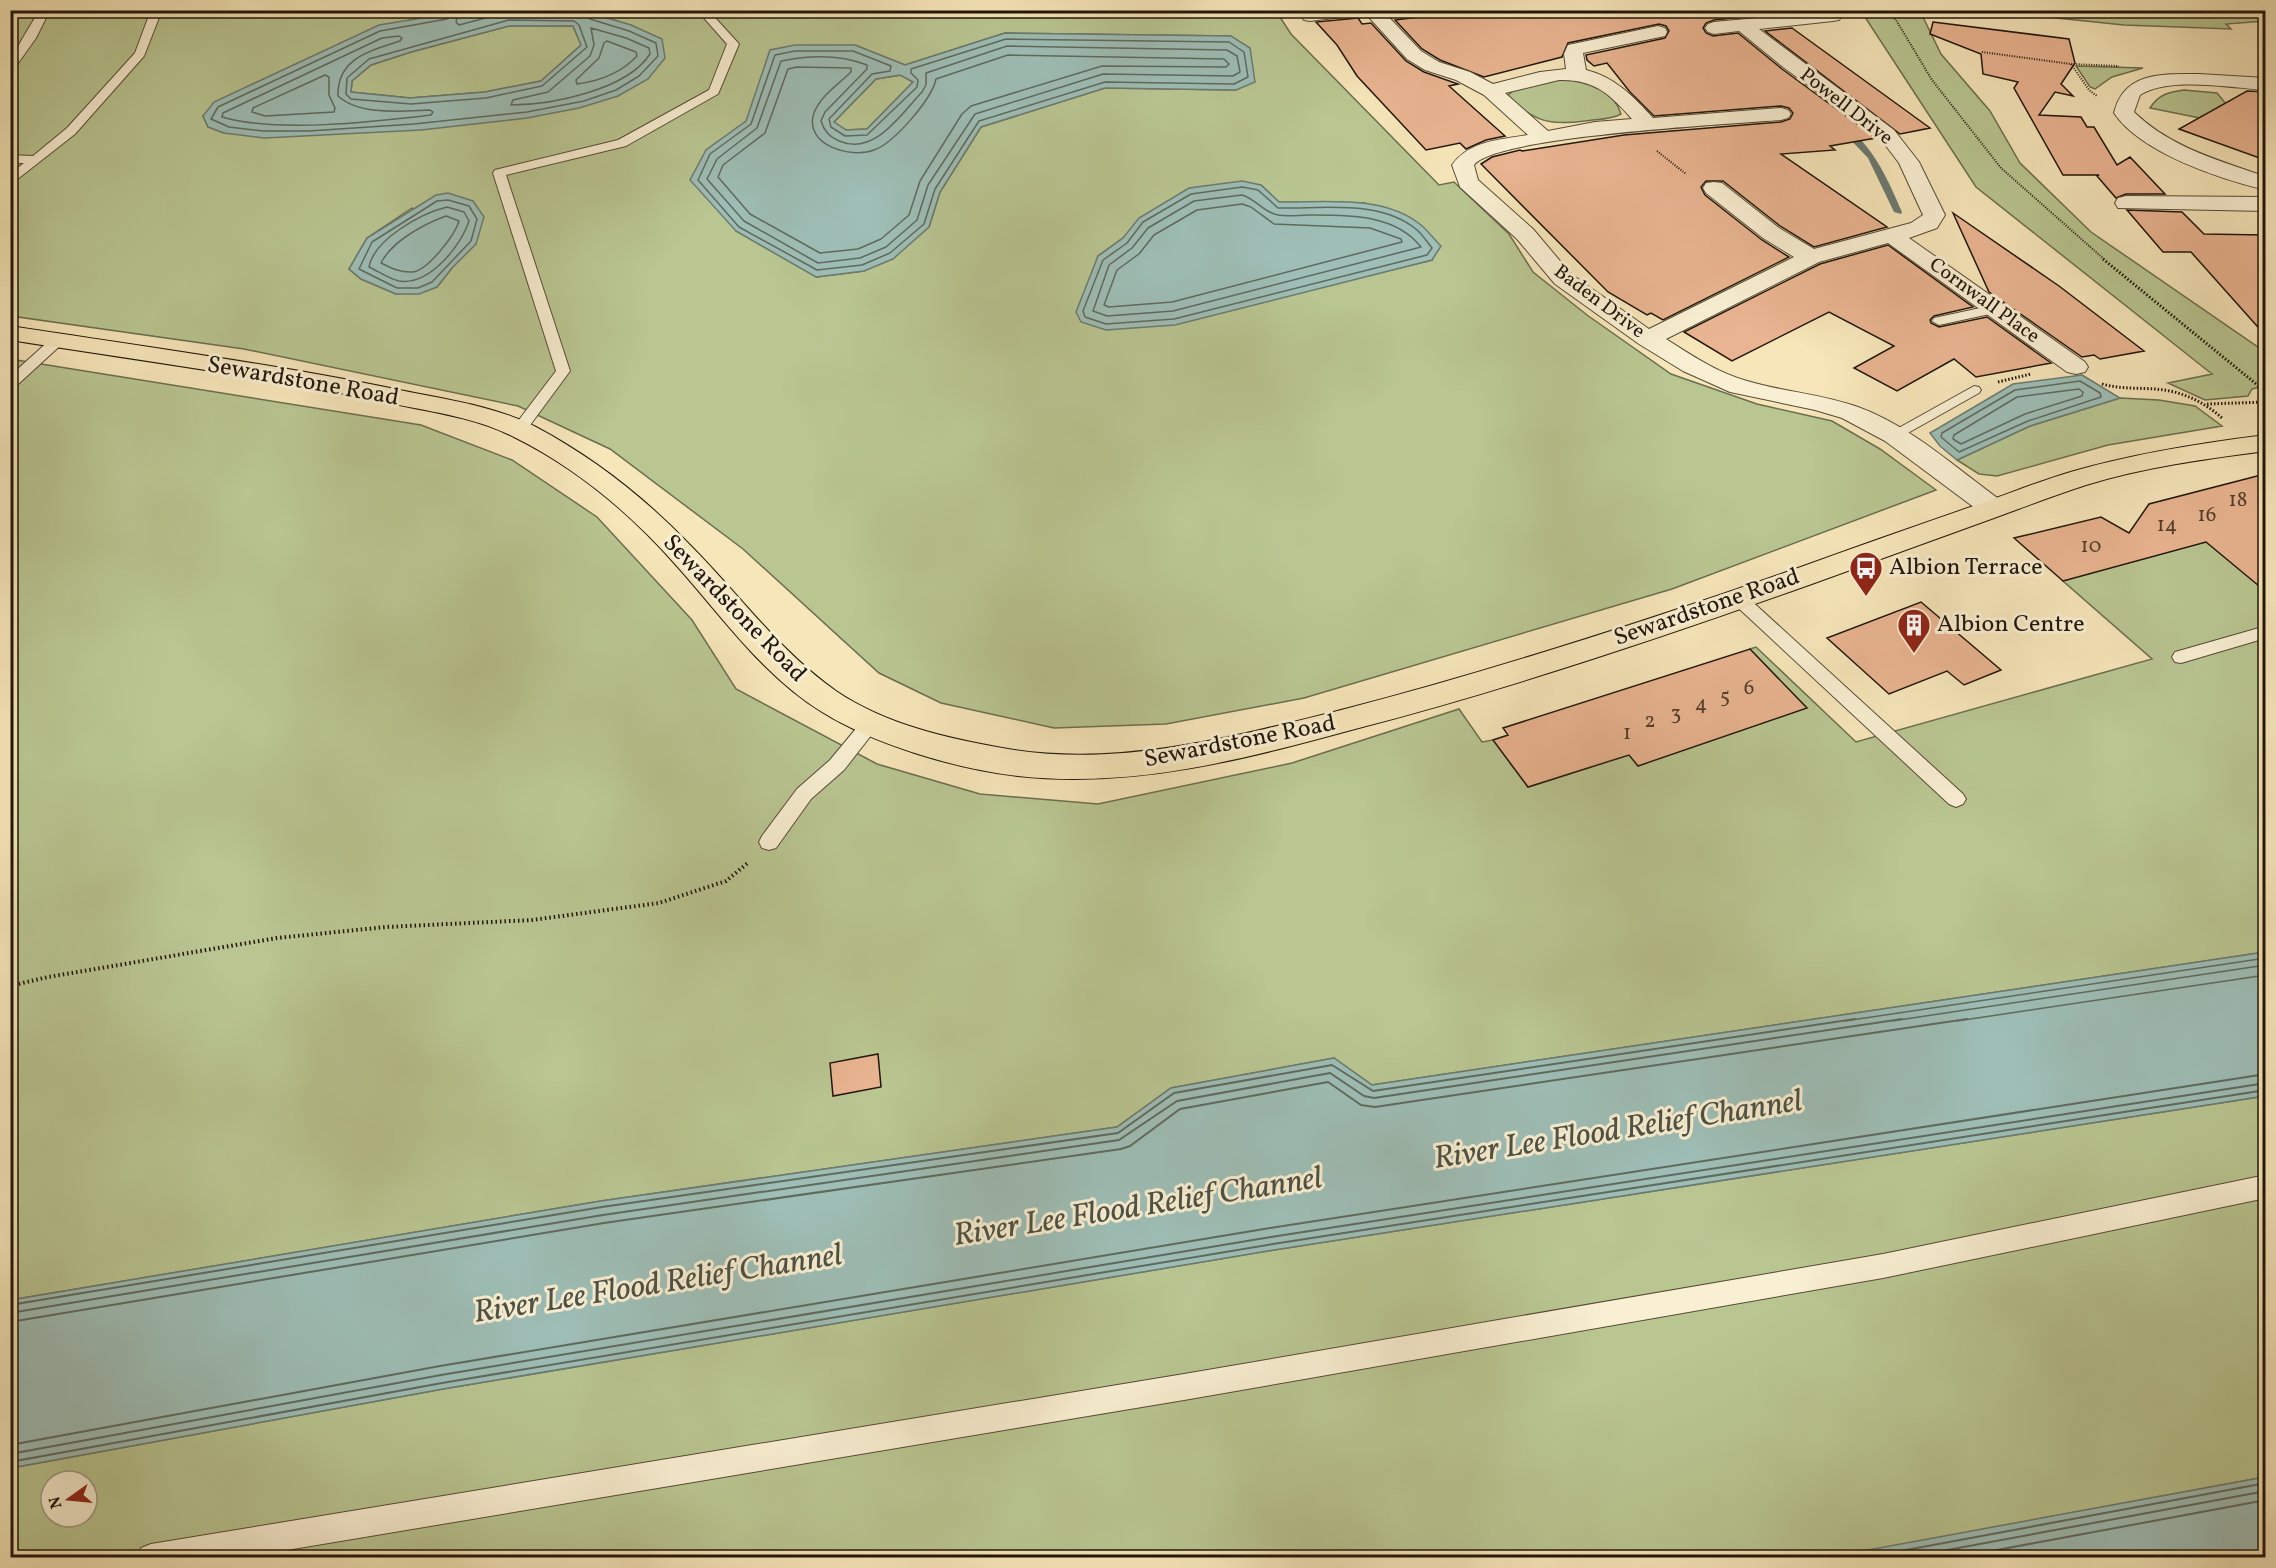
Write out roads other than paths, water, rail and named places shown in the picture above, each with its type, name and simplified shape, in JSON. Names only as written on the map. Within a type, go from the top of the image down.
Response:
[{"type":"main road","name":"Sewardstone Road","points":[[10,333],[352,388],[476,414],[520,429],[570,458],[628,501],[683,554],[738,618],[788,669],[829,702],[871,724],[934,746],[1015,763],[1084,767],[1172,760],[1254,744],[1455,691],[1739,599],[2080,478],[2181,454],[2259,444]]},
{"type":"street","points":[[1310,16],[1359,10]]},
{"type":"street","points":[[1372,10],[1414,55],[1432,66],[1463,76],[1491,91],[1543,137]]},
{"type":"street","points":[[1713,28],[1833,16]]},
{"type":"street","name":"Powell Drive","points":[[1648,339],[1811,257],[1892,236],[1929,223],[1934,215],[1909,162],[1887,134],[1790,63],[1743,25]]},
{"type":"street","points":[[1577,73],[1573,54],[1575,48],[1658,32]]},
{"type":"street","points":[[1491,91],[1563,72],[1577,73],[1607,84],[1629,101],[1647,123]]},
{"type":"street","points":[[2265,84],[2173,81],[2151,84],[2136,89],[2129,96],[2124,113],[2147,135],[2166,146],[2265,184]]},
{"type":"street","name":"Baden Drive","points":[[1781,114],[1595,128],[1485,149],[1469,157],[1463,165],[1468,182],[1525,234],[1563,279],[1648,339],[1692,366],[1739,387],[1820,403],[1851,413],[1894,435],[1992,508]]},
{"type":"street","points":[[1714,188],[1771,233],[1811,257]]},
{"type":"street","points":[[2126,203],[2265,204]]},
{"type":"street","name":"Cornwall Place","points":[[1892,236],[2076,367]]},
{"type":"lane","points":[[10,68],[45,10]]},
{"type":"lane","points":[[10,181],[71,131],[140,54],[157,10]]},
{"type":"lane","points":[[520,429],[563,371],[499,173],[622,143],[714,92],[733,44],[702,10]]},
{"type":"lane","points":[[10,159],[36,160]]},
{"type":"lane","points":[[1938,321],[1994,309]]},
{"type":"lane","points":[[14,376],[57,341]]},
{"type":"lane","points":[[1894,435],[1974,390]]},
{"type":"lane","points":[[1739,599],[1956,799]]},
{"type":"lane","points":[[2181,657],[2265,632]]},
{"type":"lane","points":[[769,842],[804,794],[837,765],[871,724]]},
{"type":"lane","points":[[151,1557],[1196,1385],[1883,1266],[2265,1186]]},
{"type":"water","points":[[465,11],[583,11],[631,25],[662,39],[665,58],[648,79],[618,96],[579,108],[527,118],[421,130],[264,138],[224,133],[208,127],[203,116],[214,102],[379,25]],"holes":[[[509,26],[573,26],[581,45],[541,81],[485,92],[410,98],[351,92],[352,81],[371,65],[411,52]]]},
{"type":"water","points":[[1005,33],[1231,36],[1250,48],[1255,82],[1236,90],[1105,88],[981,127],[940,192],[929,227],[893,259],[864,271],[816,277],[736,231],[690,180],[706,150],[746,121],[770,50],[795,45],[855,45],[905,65]],"holes":[[[900,75],[913,82],[867,129],[846,130],[834,122],[876,79]]]},
{"type":"water","points":[[1242,181],[1261,185],[1279,202],[1353,202],[1389,208],[1421,225],[1441,246],[1432,260],[1175,325],[1106,330],[1081,322],[1076,312],[1098,256],[1123,238],[1139,218],[1189,188]]},
{"type":"water","points":[[448,193],[473,201],[484,217],[476,244],[437,287],[419,294],[396,294],[361,279],[349,269],[367,238],[436,195]]},
{"type":"water","points":[[2082,375],[2120,398],[2030,426],[1957,460],[1940,446],[1930,433],[2013,384]]},
{"type":"water","name":"River Lee Flood Relief Channel","points":[[2265,952],[2265,1096],[1274,1250],[443,1389],[11,1468],[11,1300],[601,1201],[1117,1127],[1171,1088],[1334,1058],[1372,1085]]},
{"type":"water","points":[[2265,1477],[2265,1557],[1830,1557]]},
{"type":"waterway","points":[[1848,132],[1872,158],[1898,212]]},
{"type":"place","name":"Albion Terrace","points":[[1866,597]]},
{"type":"place","name":"Albion Centre","points":[[1914,654]]}]
